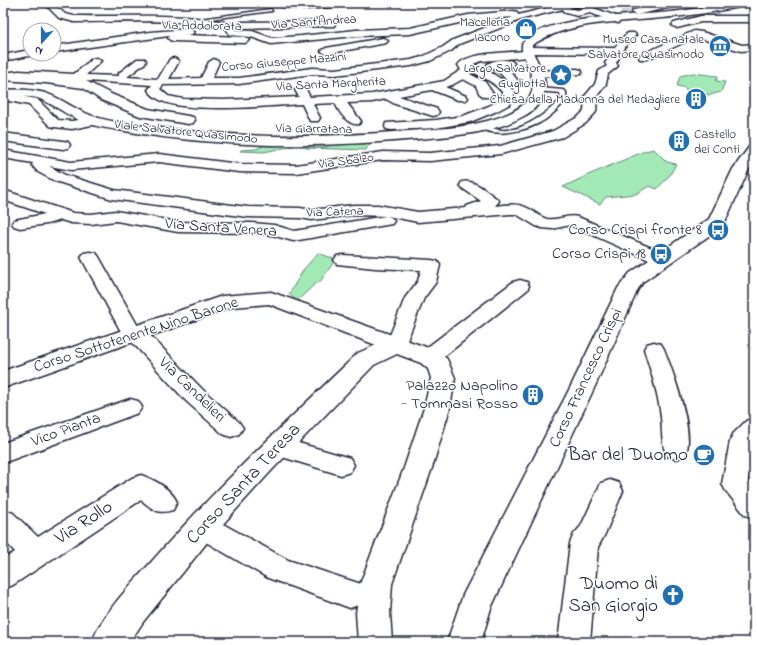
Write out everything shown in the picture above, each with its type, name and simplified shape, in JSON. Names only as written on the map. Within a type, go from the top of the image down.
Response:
[{"type":"street","name":"Via Sant'Andrea","points":[[48,3],[62,16],[81,19],[186,20],[215,23],[271,41],[373,32],[415,30],[468,18],[505,15],[563,6]]},
{"type":"street","name":"Corso Giuseppe Mazzini","points":[[3,76],[19,74],[77,77],[120,77],[158,85],[205,82],[245,84],[262,74],[312,71],[335,72],[411,63],[426,59],[447,49],[456,42],[520,17],[581,3]]},
{"type":"street","points":[[635,8],[648,10],[678,3],[707,9]]},
{"type":"street","points":[[372,134],[436,133],[479,126],[500,121],[519,114],[532,103],[540,90],[537,74],[528,55],[527,44],[546,32],[582,23],[739,4],[754,8]]},
{"type":"street","points":[[502,85],[513,82],[505,72],[492,65],[528,55],[594,50],[618,51],[621,42],[630,33],[627,27],[632,22],[600,8],[563,17],[563,6]]},
{"type":"street","points":[[271,18],[304,12]]},
{"type":"street","points":[[463,27],[505,15]]},
{"type":"street","points":[[677,26],[702,18],[754,19]]},
{"type":"street","points":[[146,23],[206,22]]},
{"type":"street","points":[[109,25],[125,24]]},
{"type":"street","points":[[74,36],[141,31],[176,32],[342,24]]},
{"type":"street","points":[[233,29],[309,30]]},
{"type":"street","points":[[335,62],[326,51],[361,46],[417,33],[415,30]]},
{"type":"street","points":[[62,49],[132,40],[176,32]]},
{"type":"street","points":[[355,39],[376,36],[373,32]]},
{"type":"street","points":[[644,56],[694,34],[699,34],[741,48],[754,47]]},
{"type":"street","name":"Via Addolorata","points":[[132,40],[205,38],[271,41]]},
{"type":"street","points":[[132,40],[150,45]]},
{"type":"street","points":[[62,50],[102,49]]},
{"type":"street","points":[[335,62],[371,50]]},
{"type":"street","name":"Via Sbalzo","points":[[35,161],[71,166],[159,158],[239,168],[288,169],[383,156],[430,157],[501,150],[558,134],[582,120],[590,112],[591,96],[600,84],[603,73],[613,66],[610,63],[618,51]]},
{"type":"street","points":[[3,56],[22,54]]},
{"type":"street","name":"Via Santa Margherita","points":[[158,85],[164,98],[183,103],[238,103],[245,84],[310,109],[336,90],[388,95],[435,87],[448,83],[464,69],[481,58],[528,55]]},
{"type":"street","points":[[312,71],[317,63],[383,60]]},
{"type":"street","points":[[77,77],[96,61]]},
{"type":"street","points":[[120,77],[141,61]]},
{"type":"street","points":[[129,90],[158,85],[174,61]]},
{"type":"street","points":[[205,82],[214,62]]},
{"type":"street","points":[[420,63],[442,62]]},
{"type":"street","points":[[391,126],[450,123],[500,106],[509,97],[510,93],[502,85],[486,74],[464,69]]},
{"type":"street","points":[[464,69],[481,84],[485,93],[488,94]]},
{"type":"street","points":[[3,70],[51,74],[57,76]]},
{"type":"street","points":[[537,74],[577,72]]},
{"type":"street","points":[[3,76],[46,79],[86,85],[106,98],[145,113],[200,122]]},
{"type":"street","points":[[416,77],[435,87],[462,98]]},
{"type":"street","points":[[386,82],[406,92]]},
{"type":"street","points":[[283,86],[298,86],[310,109]]},
{"type":"street","points":[[336,90],[343,108],[355,121]]},
{"type":"street","points":[[6,94],[6,97],[8,98],[33,102],[54,123],[72,125],[93,121]]},
{"type":"street","name":"Viale Salvatore Quasimodo","points":[[6,94],[44,96],[76,114],[93,121],[154,131],[251,140],[372,134]]},
{"type":"street","points":[[388,95],[399,101],[433,112]]},
{"type":"street","points":[[148,106],[164,98]]},
{"type":"street","points":[[236,116],[238,103]]},
{"type":"street","name":"Via Giarratana","points":[[222,125],[372,134]]},
{"type":"street","points":[[9,138],[63,145]]},
{"type":"street","name":"Corso Francesco Crispi","points":[[464,642],[475,606],[584,384],[628,288],[637,277],[719,220],[741,169],[754,150]]},
{"type":"street","name":"Via Catena","points":[[3,154],[35,161],[43,169],[60,178],[106,192],[248,212],[300,213],[312,216],[362,210],[378,210],[418,217],[510,209],[520,210],[542,223],[552,224],[572,220],[662,259]]},
{"type":"street","points":[[467,185],[491,200],[485,205],[470,210],[469,213]]},
{"type":"street","name":"Via Santa Venera","points":[[3,195],[59,215],[81,219],[116,216],[178,227],[252,228],[274,230],[293,236],[353,225],[418,217]]},
{"type":"street","points":[[362,210],[374,206],[410,202]]},
{"type":"street","points":[[20,223],[47,219],[59,215]]},
{"type":"street","name":"Via Candelieri","points":[[90,257],[135,335],[194,395],[231,428]]},
{"type":"street","points":[[343,260],[431,265],[427,282],[415,298],[396,345]]},
{"type":"street","points":[[375,642],[373,613],[376,584],[418,468],[437,408],[443,378],[439,365],[429,357],[520,286]]},
{"type":"street","name":"Corso Sottotenente Nino Barone","points":[[3,380],[229,301],[271,298],[429,357]]},
{"type":"street","name":"Corso Santa Teresa","points":[[109,642],[130,611],[202,526],[278,446],[366,359],[396,345]]},
{"type":"street","points":[[654,349],[668,386],[675,431],[676,449]]},
{"type":"street","name":"Vico Pianta","points":[[3,454],[130,407]]},
{"type":"street","points":[[754,426],[742,442],[735,484],[754,507]]},
{"type":"street","points":[[278,446],[341,465]]},
{"type":"street","name":"Via Rollo","points":[[3,575],[141,486],[164,502]]},
{"type":"street","points":[[574,642],[584,543],[591,534],[610,491]]},
{"type":"street","points":[[3,521],[36,554]]},
{"type":"street","points":[[202,526],[278,569],[350,594]]},
{"type":"lane","points":[[248,3],[304,12]]},
{"type":"lane","points":[[186,20],[203,20],[260,11],[304,12],[384,3]]},
{"type":"lane","points":[[479,126],[502,132],[521,128],[542,119],[564,99],[563,92],[540,90]]},
{"type":"green space","points":[[693,73],[718,76],[716,81],[725,82],[721,92],[710,95],[685,90],[686,88],[677,86],[680,76]]},
{"type":"green space","points":[[265,145],[294,146],[264,152],[240,151],[256,149]]},
{"type":"green space","points":[[329,145],[370,145],[366,150],[304,147],[328,147]]},
{"type":"green space","points":[[654,149],[667,162],[676,164],[670,175],[657,189],[649,186],[636,194],[606,197],[600,204],[563,187],[645,151]]},
{"type":"green space","points":[[318,253],[335,259],[334,262],[319,283],[316,283],[297,301],[289,294],[304,269]]},
{"type":"tunnel","points":[[621,14],[636,12]]},
{"type":"tunnel","points":[[710,13],[721,18]]},
{"type":"place","name":"Macelleria Iacono","points":[[526,29]]},
{"type":"place","name":"Museo Casa natale Salvatore Quasimodo","points":[[720,46]]},
{"type":"place","name":"Largo Salvatore Gugliotta","points":[[561,75]]},
{"type":"place","name":"Chiesa della Madonna del Medagliere","points":[[696,99]]},
{"type":"place","name":"Castello dei Conti","points":[[679,141]]},
{"type":"place","name":"Corso Crispi fronte 8","points":[[718,230]]},
{"type":"place","name":"Corso Crispi 18","points":[[661,254]]},
{"type":"place","name":"Palazzo Napolino - Tommasi Rosso","points":[[533,395]]},
{"type":"place","name":"Bar del Duomo","points":[[704,455]]},
{"type":"place","name":"Duomo di San Giorgio","points":[[673,595]]}]
